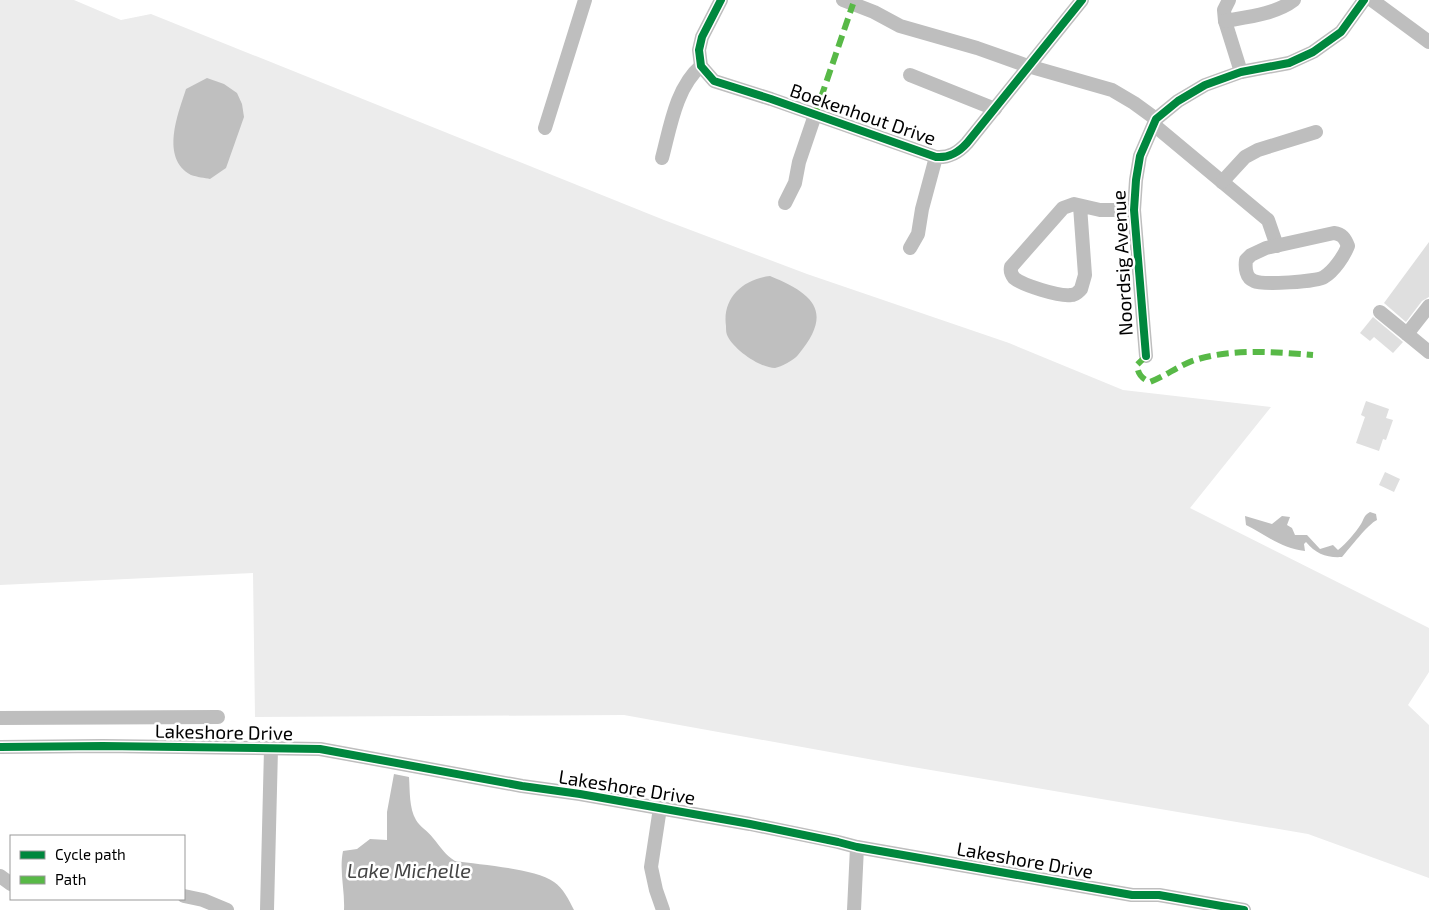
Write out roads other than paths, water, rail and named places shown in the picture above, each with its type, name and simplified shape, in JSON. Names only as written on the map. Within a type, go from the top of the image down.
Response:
[{"type":"street","points":[[545,128],[585,0]]},
{"type":"street","points":[[662,158],[671,122],[682,93],[694,72],[702,66],[699,50],[702,37],[721,0]]},
{"type":"street","points":[[843,0],[874,12],[900,26],[1112,90],[1155,122],[1268,220],[1277,246]]},
{"type":"street","name":"Boekenhout Drive","points":[[702,66],[714,81],[936,157],[945,158],[962,148],[1082,0]]},
{"type":"street","points":[[1229,0],[1224,10],[1225,21],[1241,72]]},
{"type":"street","points":[[1225,21],[1249,17],[1280,8],[1294,0]]},
{"type":"street","name":"Noordsig Avenue","points":[[1146,356],[1134,210],[1140,156],[1155,122],[1178,101],[1205,84],[1241,72],[1289,63],[1313,52],[1341,32],[1364,0]]},
{"type":"street","points":[[1372,0],[1429,42]]},
{"type":"street","points":[[910,75],[995,109]]},
{"type":"street","points":[[785,203],[795,183],[799,162],[815,115]]},
{"type":"street","points":[[1222,182],[1245,157],[1258,150],[1316,132]]},
{"type":"street","points":[[910,248],[918,234],[922,209],[936,157]]},
{"type":"street","points":[[1080,206],[1085,275],[1081,290],[1072,296],[1063,295],[1039,288],[1014,277],[1010,267],[1063,208],[1074,204],[1100,210],[1134,210]]},
{"type":"street","points":[[1334,233],[1344,237],[1348,246],[1346,252],[1324,278],[1294,282],[1253,281],[1247,274],[1246,260],[1260,250],[1277,246],[1334,233]]},
{"type":"street","points":[[1407,334],[1429,306]]},
{"type":"street","points":[[1380,312],[1429,352]]},
{"type":"street","points":[[0,718],[218,717]]},
{"type":"street","name":"Lakeshore Drive","points":[[0,747],[103,746],[320,749],[522,786],[580,794],[750,824],[857,847],[1132,895],[1159,895],[1244,910]]},
{"type":"street","points":[[267,910],[271,749]]},
{"type":"street","points":[[660,808],[651,867],[663,910]]},
{"type":"street","points":[[854,910],[857,847]]},
{"type":"street","points":[[185,896],[203,900],[227,910]]},
{"type":"water","points":[[207,78],[224,84],[237,93],[242,104],[244,117],[226,168],[210,179],[191,175],[182,167],[176,158],[174,147],[176,123],[186,89]]},
{"type":"water","points":[[770,276],[798,290],[808,298],[814,306],[817,316],[815,327],[809,340],[798,355],[787,363],[775,368],[755,362],[742,353],[731,342],[726,330],[727,307],[736,292],[751,281]]},
{"type":"water","points":[[1370,512],[1376,514],[1377,520],[1364,531],[1342,557],[1331,557],[1322,554],[1314,550],[1306,542],[1304,544],[1305,551],[1281,545],[1246,525],[1245,516],[1272,524],[1282,516],[1290,517],[1287,525],[1292,528],[1295,535],[1307,535],[1320,549],[1333,545],[1338,550],[1351,538],[1365,516]]},
{"type":"water","name":"Lake Michelle","points":[[394,774],[409,777],[411,805],[416,820],[451,859],[520,870],[545,877],[560,888],[574,910],[344,910],[343,851],[357,849],[370,839],[387,840],[387,812]]}]
